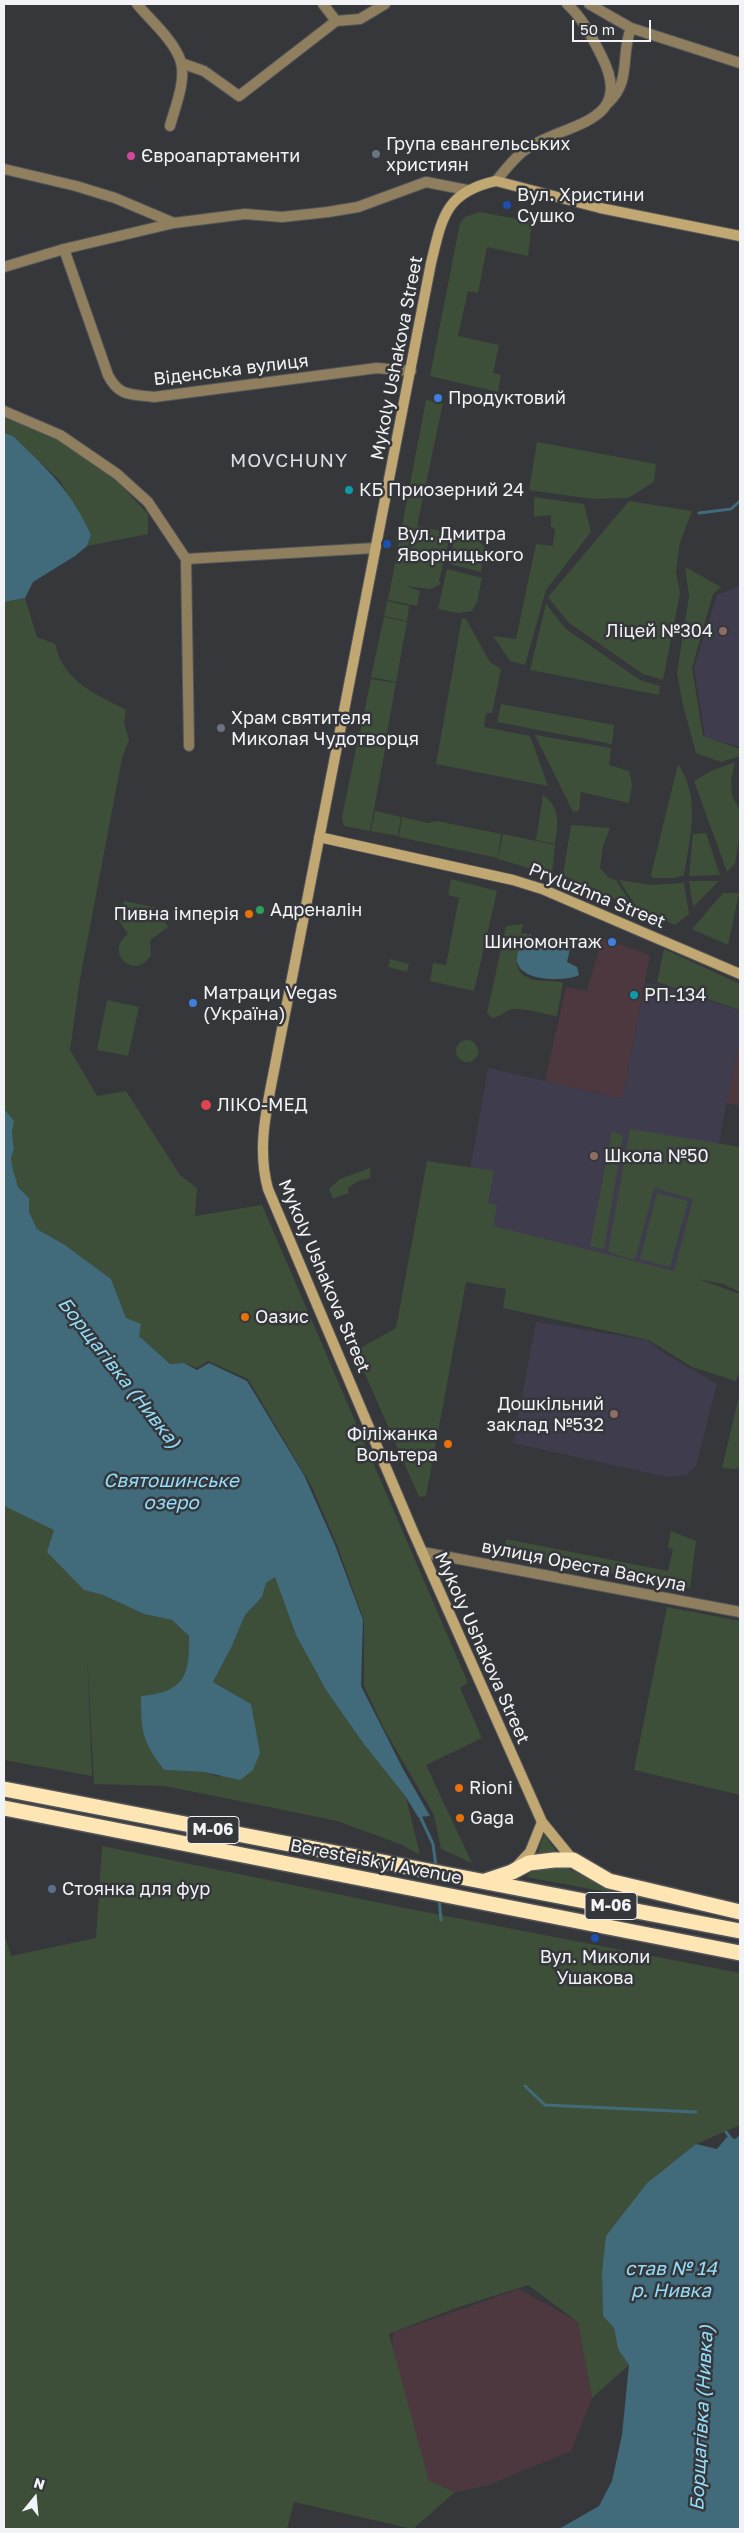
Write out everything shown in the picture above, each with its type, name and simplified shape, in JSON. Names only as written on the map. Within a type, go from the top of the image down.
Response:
[{"type":"highway","name":"Beresteiskyi Avenue","points":[[4,1790],[740,1931]]},
{"type":"highway","name":"Beresteiskyi Avenue","points":[[4,1808],[740,1953]]},
{"type":"highway","points":[[481,1882],[512,1872],[529,1863],[573,1860],[609,1881],[740,1912]]},
{"type":"street","points":[[137,4],[174,48],[181,63],[181,82],[170,126]]},
{"type":"street","points":[[323,4],[336,21]]},
{"type":"street","points":[[181,63],[204,70],[239,96],[336,21],[360,18],[385,4]]},
{"type":"street","points":[[567,4],[574,11],[606,65],[610,94],[608,103]]},
{"type":"street","points":[[589,4],[631,28],[740,64]]},
{"type":"street","points":[[496,181],[526,149],[592,119],[603,111],[608,103],[618,94],[624,78],[625,43],[631,28]]},
{"type":"street","points":[[4,169],[76,186],[116,198],[174,223]]},
{"type":"street","points":[[4,267],[64,249],[174,223],[244,214],[282,217],[358,207],[426,182],[467,190],[479,184],[496,181],[600,208],[740,236]]},
{"type":"street","name":"Mykoly Ushakova Street","points":[[467,190],[443,216],[431,263],[261,1146],[264,1174],[298,1264],[338,1352],[422,1552],[542,1822],[573,1860]]},
{"type":"street","name":"Віденська вулиця","points":[[64,249],[108,375],[115,388],[124,393],[154,397],[376,368],[411,371]]},
{"type":"street","points":[[4,411],[60,435],[117,474],[148,502],[186,559],[189,746]]},
{"type":"street","points":[[186,559],[375,548]]},
{"type":"street","name":"Pryluzhna Street","points":[[319,837],[513,880],[550,892],[740,974]]},
{"type":"street","name":"вулиця Ореста Васкула","points":[[422,1552],[740,1612]]},
{"type":"street","points":[[512,1872],[530,1852],[542,1822]]},
{"type":"shaded area","name":"Ліцей №304","points":[[740,586],[740,747],[705,737],[694,668],[717,595]]},
{"type":"shaded area","points":[[602,938],[650,955],[622,1099],[545,1081],[566,987],[587,991]]},
{"type":"shaded area","name":"Школа №50","points":[[645,983],[664,985],[740,1011],[740,1037],[726,1103],[688,1323],[500,1282],[463,1209],[488,1068],[622,1099]]},
{"type":"shaded area","points":[[740,1037],[740,1106],[726,1103]]},
{"type":"shaded area","name":"Дошкільний заклад №532","points":[[536,1322],[647,1340],[662,1352],[717,1384],[696,1466],[686,1475],[667,1477],[513,1443]]},
{"type":"shaded area","points":[[519,2289],[578,2322],[592,2398],[571,2451],[486,2486],[455,2492],[429,2481],[392,2348],[393,2333]]},
{"type":"green space","points":[[480,212],[532,222],[528,256],[487,247],[478,293],[468,291],[458,336],[499,345],[493,373],[501,375],[498,392],[430,376],[460,223],[465,217]]},
{"type":"green space","points":[[426,400],[443,403],[417,526],[451,533],[439,581],[441,584],[430,589],[406,586],[420,591],[417,606],[388,600]]},
{"type":"green space","points":[[4,417],[56,438],[113,477],[148,514],[148,534],[87,546],[91,535],[60,481],[13,436],[4,433]]},
{"type":"green space","points":[[537,442],[656,464],[654,482],[628,498],[593,499],[529,490]]},
{"type":"green space","points":[[534,497],[584,504],[591,532],[546,590],[525,665],[510,661],[493,636],[516,639],[536,544],[553,546],[555,530],[551,526],[551,515],[534,517]]},
{"type":"green space","points":[[629,501],[692,511],[680,542],[676,572],[680,593],[663,680],[643,674],[568,622],[548,597]]},
{"type":"green space","points":[[455,534],[478,540],[484,546],[481,572],[449,564]]},
{"type":"green space","points":[[685,567],[721,587],[713,594],[692,668],[703,736],[740,749],[740,756],[721,762],[696,753],[683,705],[677,673],[689,596]]},
{"type":"green space","points":[[447,569],[482,578],[477,602],[472,611],[458,613],[438,609]]},
{"type":"green space","points":[[25,598],[37,637],[55,644],[65,668],[73,677],[92,692],[126,710],[124,723],[129,740],[122,758],[80,979],[70,1050],[97,1096],[126,1091],[180,1175],[197,1188],[195,1216],[262,1205],[468,1683],[460,1688],[482,1738],[426,1765],[472,1863],[441,1849],[434,1815],[384,1729],[364,1686],[364,1621],[337,1545],[312,1487],[248,1379],[208,1361],[197,1368],[184,1363],[170,1364],[139,1336],[138,1330],[126,1318],[111,1279],[65,1245],[37,1229],[29,1212],[29,1198],[18,1187],[11,1158],[14,1149],[12,1132],[14,1121],[4,1109],[4,602]]},
{"type":"green space","points":[[387,601],[409,606],[407,621],[384,616]]},
{"type":"green space","points":[[546,604],[566,629],[640,680],[660,686],[659,695],[530,670]]},
{"type":"green space","points":[[384,617],[407,622],[396,682],[371,677]]},
{"type":"green space","points":[[462,618],[466,619],[490,662],[501,669],[492,713],[486,713],[484,727],[530,736],[548,786],[436,764]]},
{"type":"green space","points":[[371,679],[396,683],[385,743],[359,738]]},
{"type":"green space","points":[[501,704],[614,725],[612,744],[497,722]]},
{"type":"green space","points":[[535,735],[611,748],[609,765],[629,771],[632,785],[629,803],[581,792],[579,811],[573,812]]},
{"type":"green space","points":[[358,739],[386,744],[370,831],[344,826],[342,817]]},
{"type":"green space","points":[[735,762],[731,780],[732,796],[740,811],[740,833],[735,864],[727,872],[694,781],[711,771]]},
{"type":"green space","points":[[678,764],[685,777],[692,804],[691,832],[684,875],[675,878],[653,878],[651,875]]},
{"type":"green space","points":[[543,795],[553,805],[557,817],[555,844],[536,840]]},
{"type":"green space","points":[[375,811],[401,817],[398,836],[371,831]]},
{"type":"green space","points":[[402,817],[428,823],[437,821],[501,834],[498,858],[399,837]]},
{"type":"green space","points":[[571,825],[610,828],[603,846],[600,868],[609,878],[616,880],[634,908],[563,876]]},
{"type":"green space","points":[[706,833],[720,875],[689,876],[693,834]]},
{"type":"green space","points":[[503,834],[555,845],[552,875],[498,859]]},
{"type":"green space","points":[[451,879],[497,891],[474,991],[430,981],[433,963],[446,965],[459,898],[448,895]]},
{"type":"green space","points":[[619,880],[651,885],[684,883],[689,914],[675,925],[637,908]]},
{"type":"green space","points":[[689,881],[719,881],[693,907]]},
{"type":"green space","points":[[723,893],[739,893],[728,945],[692,929]]},
{"type":"green space","points":[[124,901],[157,908],[168,927],[150,940],[151,955],[144,963],[137,966],[130,965],[120,956],[121,941],[128,934],[119,921]]},
{"type":"green space","points":[[523,924],[521,933],[528,934],[521,946],[517,966],[524,976],[532,979],[563,983],[557,1016],[529,1010],[513,1009],[492,1018],[487,1013],[506,926]]},
{"type":"green space","points":[[664,949],[740,984],[740,1010],[657,982]]},
{"type":"green space","points":[[390,959],[409,964],[407,972],[388,967]]},
{"type":"green space","points":[[107,1000],[139,1007],[128,1056],[97,1050]]},
{"type":"green space","points":[[467,1040],[477,1047],[478,1051],[471,1061],[467,1062],[457,1055],[456,1051],[463,1041]]},
{"type":"green space","points":[[630,1129],[740,1147],[740,1292],[723,1284],[698,1279],[740,1294],[740,1370],[736,1381],[692,1367],[649,1340],[503,1308],[506,1289],[466,1282],[426,1496],[419,1497],[355,1351],[396,1328],[427,1161],[494,1171],[488,1203],[497,1205],[493,1226],[674,1271],[693,1199],[654,1188],[635,1260],[608,1252]]},
{"type":"green space","points":[[612,1131],[623,1136],[604,1249],[590,1246]]},
{"type":"green space","points":[[370,1168],[370,1178],[358,1181],[348,1188],[349,1193],[333,1199],[329,1189],[340,1179]]},
{"type":"green space","points":[[657,1193],[688,1201],[670,1267],[640,1259]]},
{"type":"green space","points":[[740,1392],[740,1466],[736,1469],[722,1468]]},
{"type":"green space","points":[[4,1506],[55,1530],[84,1590],[103,1595],[144,1614],[172,1620],[189,1636],[188,1662],[182,1680],[167,1691],[141,1696],[144,1736],[151,1751],[164,1770],[204,1772],[219,1777],[255,1728],[251,1704],[213,1682],[232,1646],[245,1615],[262,1597],[266,1583],[275,1576],[296,1635],[326,1690],[363,1743],[406,1797],[420,1855],[400,1844],[337,1821],[165,1786],[94,1784],[87,1652],[92,1776],[4,1760]]},
{"type":"green space","points":[[671,1531],[696,1541],[690,1588],[503,1552],[506,1539],[668,1571],[673,1549],[668,1548]]},
{"type":"green space","points":[[667,1607],[740,1621],[740,1795],[634,1770]]},
{"type":"green space","points":[[544,1834],[556,1851],[537,1855]]},
{"type":"green space","points":[[102,1846],[410,1909],[740,1973],[740,2125],[696,2144],[647,2183],[607,2236],[602,2272],[603,2316],[614,2328],[618,2349],[629,2365],[592,2398],[578,2322],[528,2285],[453,2309],[389,2334],[429,2481],[455,2492],[413,2529],[294,2502],[287,2529],[4,2529],[4,1933],[11,1956],[96,1938]]},
{"type":"green space","points":[[547,1866],[561,1866],[611,1888],[662,1900],[661,1902],[526,1877],[531,1872]]},
{"type":"water","points":[[4,433],[13,436],[57,481],[75,505],[91,535],[87,546],[75,556],[33,582],[25,598],[4,602]]},
{"type":"water","points":[[530,934],[536,942],[549,939],[570,949],[567,962],[577,967],[579,975],[563,979],[543,978],[533,976],[519,967],[518,952]]},
{"type":"water","name":"Святошинське озеро","points":[[4,1109],[14,1121],[12,1132],[14,1149],[11,1158],[13,1170],[18,1187],[29,1198],[29,1212],[37,1229],[65,1245],[111,1279],[126,1318],[141,1324],[139,1336],[170,1364],[184,1363],[197,1370],[209,1363],[247,1381],[304,1475],[335,1545],[363,1620],[361,1686],[403,1769],[430,1816],[418,1817],[406,1797],[363,1743],[326,1690],[296,1635],[275,1577],[266,1583],[262,1597],[245,1615],[232,1646],[213,1682],[251,1704],[260,1753],[253,1770],[240,1780],[204,1772],[164,1770],[151,1751],[142,1728],[141,1696],[166,1691],[181,1680],[188,1662],[189,1636],[172,1620],[144,1614],[103,1595],[84,1590],[47,1552],[54,1530],[4,1506]]},
{"type":"water","name":"став № 14 р. Нивка","points":[[740,2135],[740,2529],[559,2529],[599,2506],[612,2481],[622,2435],[629,2365],[618,2349],[614,2328],[603,2316],[602,2272],[606,2236],[647,2183],[696,2144],[717,2149],[727,2137],[735,2139]]},
{"type":"waterway","points":[[699,513],[731,509],[740,501]]},
{"type":"waterway","name":"Борщагівка (Нивка)","points":[[419,1814],[433,1844],[436,1867]]},
{"type":"waterway","name":"Борщагівка (Нивка)","points":[[439,1898],[441,1920]]},
{"type":"waterway","name":"Борщагівка (Нивка)","points":[[525,2086],[545,2105],[696,2112]]},
{"type":"waterway","name":"Борщагівка (Нивка)","points":[[726,2132],[732,2140]]},
{"type":"place","name":"Група євангельських християн","points":[[376,154]]},
{"type":"place","name":"Євроапартаменти","points":[[131,156]]},
{"type":"place","name":"Вул. Христини Сушко","points":[[507,205]]},
{"type":"place","name":"Продуктовий","points":[[438,398]]},
{"type":"place","name":"КБ Приозерний 24","points":[[349,490]]},
{"type":"place","name":"Вул. Дмитра Яворницького","points":[[387,544]]},
{"type":"place","name":"Ліцей №304","points":[[723,631]]},
{"type":"place","name":"Храм святителя Миколая Чудотворця","points":[[221,728]]},
{"type":"place","name":"Адреналін","points":[[260,910]]},
{"type":"place","name":"Пивна імперія","points":[[249,914]]},
{"type":"place","name":"Шиномонтаж","points":[[612,942]]},
{"type":"place","name":"РП-134","points":[[634,995]]},
{"type":"place","name":"Матраци Vegas (Україна)","points":[[193,1003]]},
{"type":"place","name":"ЛІКО-МЕД","points":[[206,1105]]},
{"type":"place","name":"Школа №50","points":[[594,1156]]},
{"type":"place","name":"Оазис","points":[[245,1317]]},
{"type":"place","name":"Дошкільний заклад №532","points":[[614,1414]]},
{"type":"place","name":"Філіжанка Вольтера","points":[[448,1444]]},
{"type":"place","name":"Rioni","points":[[459,1788]]},
{"type":"place","name":"Gaga","points":[[460,1818]]},
{"type":"place","name":"Стоянка для фур","points":[[52,1889]]},
{"type":"place","name":"Вул. Миколи Ушакова","points":[[595,1938]]},
{"type":"district","name":"MOVCHUNY","points":[[289,461]]}]
